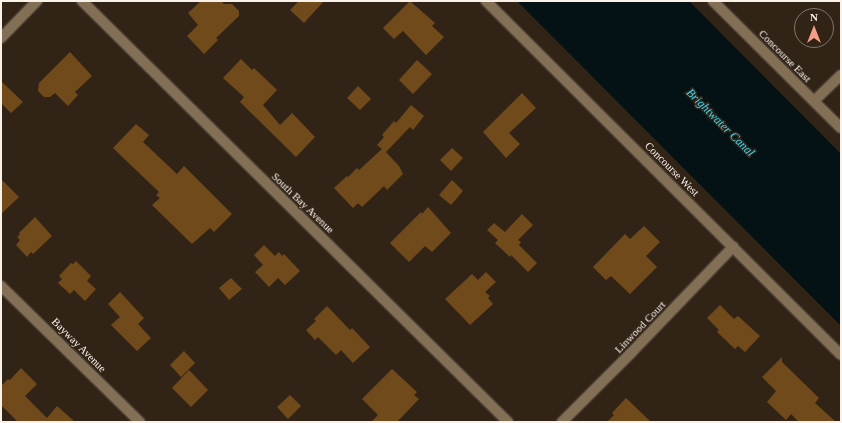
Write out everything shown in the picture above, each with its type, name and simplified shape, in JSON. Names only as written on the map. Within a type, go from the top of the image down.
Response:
[{"type":"street","points":[[1,38],[37,1]]},
{"type":"street","name":"South Bay Avenue","points":[[82,1],[508,422]]},
{"type":"street","name":"Concourse West","points":[[486,1],[841,355]]},
{"type":"street","name":"Concourse East","points":[[713,1],[841,128]]},
{"type":"street","points":[[814,101],[841,75]]},
{"type":"street","name":"Linwood Court","points":[[562,422],[630,354],[733,246]]},
{"type":"street","name":"Bayway Avenue","points":[[1,286],[134,420]]},
{"type":"water","name":"Brightwater Canal","points":[[517,1],[689,1],[841,154],[841,326]]},
{"type":"building","points":[[201,1],[221,1],[224,4],[232,4],[239,11],[239,16],[216,38],[218,40],[204,54],[187,36],[198,25],[188,13]]},
{"type":"building","points":[[299,1],[324,1],[304,23],[290,10]]},
{"type":"building","points":[[410,1],[435,23],[432,26],[444,37],[426,55],[403,31],[394,39],[383,28]]},
{"type":"building","points":[[70,52],[92,76],[75,92],[78,95],[68,106],[55,93],[50,97],[44,97],[38,91],[39,83]]},
{"type":"building","points":[[241,59],[252,70],[254,68],[277,90],[263,105],[280,125],[292,113],[315,137],[296,157],[240,102],[244,97],[223,78]]},
{"type":"building","points":[[417,60],[432,74],[413,94],[399,80]]},
{"type":"building","points":[[1,81],[23,102],[11,113],[1,103]]},
{"type":"building","points":[[358,86],[371,99],[360,110],[347,98]]},
{"type":"building","points":[[522,93],[536,108],[509,133],[520,144],[506,158],[483,132]]},
{"type":"building","points":[[411,105],[424,116],[413,130],[410,127],[386,152],[399,166],[403,174],[387,190],[384,186],[362,207],[358,203],[353,208],[334,188],[357,168],[359,170],[382,149],[377,145],[384,137],[382,135],[394,121],[396,123]]},
{"type":"building","points":[[136,124],[149,135],[143,142],[177,174],[184,166],[232,214],[214,232],[210,228],[192,244],[152,205],[160,198],[156,195],[159,192],[113,148]]},
{"type":"building","points":[[452,148],[463,158],[451,171],[440,160]]},
{"type":"building","points":[[1,179],[19,197],[1,214]]},
{"type":"building","points":[[452,180],[463,191],[451,205],[439,195]]},
{"type":"building","points":[[428,207],[451,233],[432,252],[425,246],[409,262],[390,243]]},
{"type":"building","points":[[522,214],[533,225],[518,240],[521,242],[519,245],[537,263],[528,272],[511,255],[510,257],[495,243],[498,240],[487,230],[494,223],[505,232]]},
{"type":"building","points":[[35,217],[52,236],[33,254],[31,252],[27,257],[16,245],[20,240],[17,237]]},
{"type":"building","points":[[644,226],[660,242],[646,256],[657,267],[630,294],[611,276],[606,280],[593,267],[625,234],[630,239]]},
{"type":"building","points":[[264,245],[275,256],[279,252],[282,256],[284,254],[300,271],[285,285],[278,278],[269,287],[255,272],[263,265],[254,255]]},
{"type":"building","points":[[76,261],[91,276],[87,281],[96,289],[85,301],[74,290],[70,294],[58,283],[62,279],[59,276],[71,263],[73,264]]},
{"type":"building","points":[[486,272],[496,282],[485,292],[490,296],[488,298],[493,304],[470,325],[445,299],[472,274],[478,280]]},
{"type":"building","points":[[231,278],[242,289],[229,300],[219,288]]},
{"type":"building","points":[[120,292],[144,318],[138,324],[151,338],[137,351],[111,325],[120,317],[108,304]]},
{"type":"building","points":[[720,305],[734,319],[738,316],[760,336],[745,352],[738,346],[735,349],[717,332],[719,330],[707,318]]},
{"type":"building","points":[[327,306],[350,330],[352,328],[370,347],[353,363],[341,350],[336,355],[318,337],[315,340],[306,330],[316,321],[314,319]]},
{"type":"building","points":[[184,351],[195,363],[181,377],[170,365]]},
{"type":"building","points":[[782,357],[782,362],[819,398],[815,403],[836,422],[799,422],[791,414],[786,420],[767,402],[776,391],[762,377]]},
{"type":"building","points":[[21,368],[37,384],[25,396],[47,418],[57,406],[75,422],[18,422],[1,405],[1,386],[8,379],[10,380]]},
{"type":"building","points":[[392,369],[417,392],[414,395],[419,399],[397,422],[371,422],[378,415],[362,399]]},
{"type":"building","points":[[189,370],[208,390],[191,407],[172,388]]},
{"type":"building","points":[[290,395],[301,406],[288,419],[277,407]]},
{"type":"building","points":[[626,398],[651,422],[607,422],[614,415],[612,413]]}]
